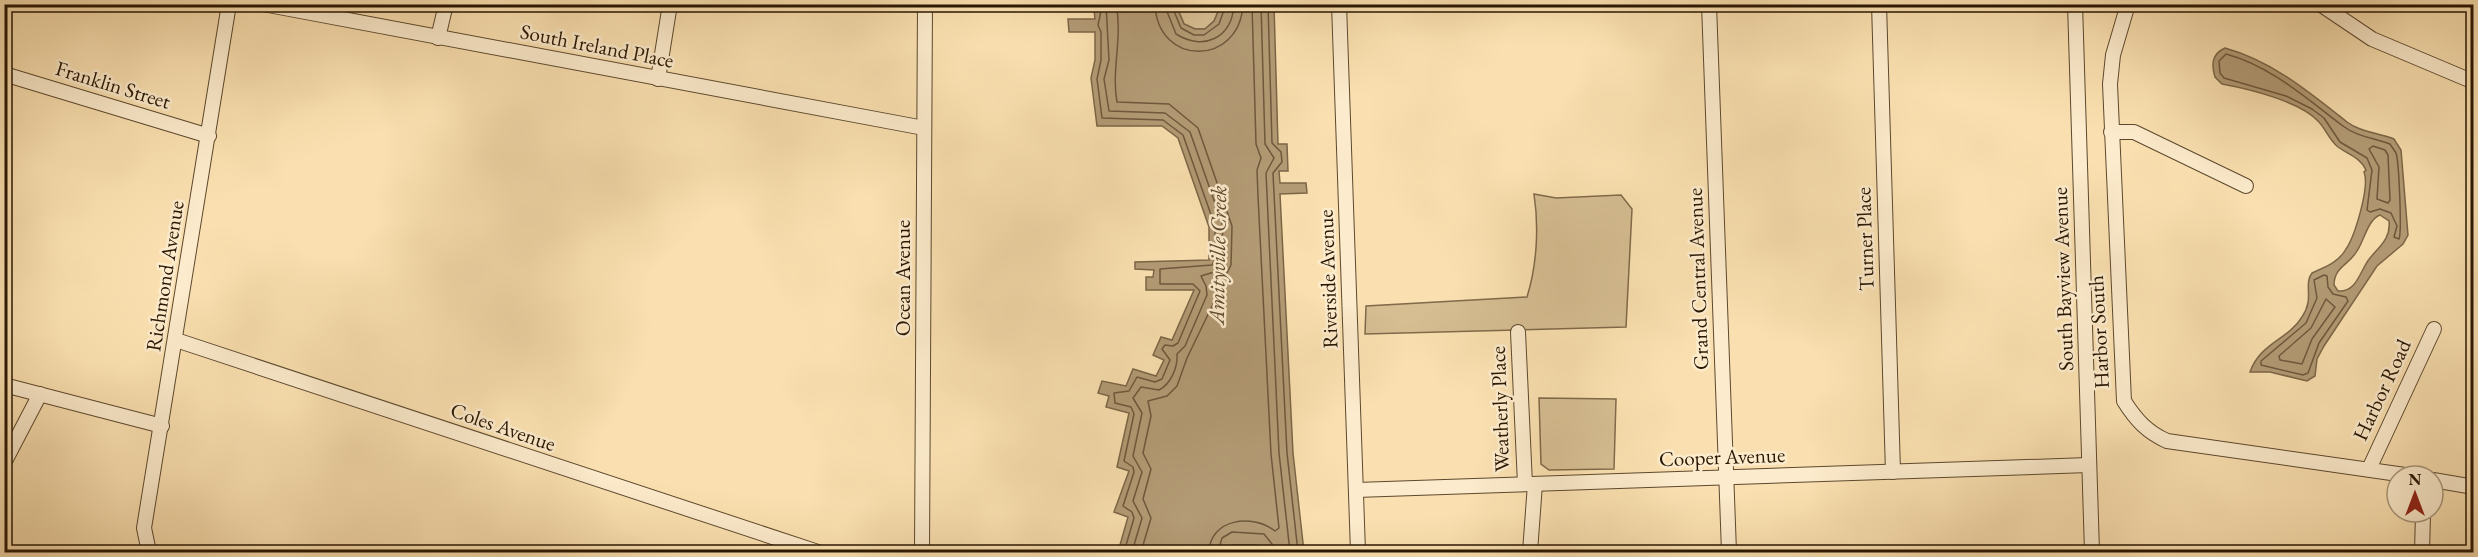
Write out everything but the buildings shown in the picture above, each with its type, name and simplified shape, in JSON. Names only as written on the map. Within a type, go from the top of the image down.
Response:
[{"type":"street","name":"Richmond Avenue","points":[[149,552],[144,528],[229,4]]},
{"type":"street","name":"South Ireland Place","points":[[263,4],[924,128]]},
{"type":"street","points":[[438,38],[446,4]]},
{"type":"street","points":[[658,79],[670,4]]},
{"type":"street","name":"Ocean Avenue","points":[[922,552],[925,4]]},
{"type":"street","name":"Riverside Avenue","points":[[1339,4],[1358,552]]},
{"type":"street","name":"Grand Central Avenue","points":[[1708,4],[1729,552]]},
{"type":"street","name":"Turner Place","points":[[1879,4],[1893,472]]},
{"type":"street","name":"South Bayview Avenue","points":[[2075,4],[2092,552]]},
{"type":"street","name":"Harbor South","points":[[2128,4],[2112,55],[2110,84],[2121,382],[2124,402],[2136,421],[2151,434],[2177,444],[2385,472]]},
{"type":"street","points":[[2320,4],[2372,39],[2474,82]]},
{"type":"street","name":"Franklin Street","points":[[4,74],[209,136]]},
{"type":"street","points":[[2111,132],[2134,132],[2246,186]]},
{"type":"street","name":"Harbor Road","points":[[2369,469],[2434,329]]},
{"type":"street","name":"Weatherly Place","points":[[1518,332],[1530,484],[1530,552]]},
{"type":"street","name":"Coles Avenue","points":[[176,340],[818,552]]},
{"type":"street","points":[[4,385],[162,426]]},
{"type":"street","points":[[4,463],[40,394]]},
{"type":"street","name":"Cooper Avenue","points":[[1356,490],[2089,465]]},
{"type":"street","points":[[2445,482],[2474,487]]},
{"type":"street","points":[[2422,552],[2423,524]]},
{"type":"shaded area","points":[[1176,5],[1221,5],[1214,21],[1205,29],[1195,29],[1184,24]]},
{"type":"shaded area","points":[[1534,194],[1556,198],[1621,195],[1632,209],[1626,327],[1365,334],[1366,306],[1527,297],[1536,246]]},
{"type":"shaded area","points":[[1539,398],[1616,399],[1614,469],[1549,470],[1541,464]]},
{"type":"water","name":"Amityville Creek","points":[[1085,5],[1176,5],[1184,24],[1195,29],[1205,29],[1214,21],[1221,5],[1274,5],[1278,144],[1287,144],[1288,171],[1279,171],[1280,183],[1306,183],[1307,193],[1280,194],[1293,453],[1304,552],[1261,552],[1257,545],[1233,545],[1230,552],[1118,552],[1128,517],[1114,512],[1129,471],[1117,467],[1129,413],[1106,407],[1109,396],[1098,393],[1102,381],[1126,386],[1133,369],[1156,376],[1164,360],[1153,355],[1161,337],[1172,340],[1194,290],[1146,290],[1146,277],[1153,277],[1154,270],[1135,269],[1135,262],[1209,260],[1209,227],[1178,138],[1162,126],[1097,126],[1091,78],[1095,60],[1095,32],[1069,32],[1068,19],[1095,19],[1094,10],[1086,10]]},
{"type":"water","points":[[2225,48],[2274,69],[2352,125],[2394,139],[2401,150],[2408,235],[2403,244],[2377,266],[2324,346],[2317,359],[2315,376],[2307,381],[2270,372],[2250,372],[2260,354],[2296,325],[2302,317],[2308,304],[2308,282],[2312,273],[2335,261],[2350,243],[2361,211],[2366,170],[2358,160],[2335,144],[2321,124],[2299,107],[2273,97],[2222,84],[2215,77],[2213,68],[2215,56]],"holes":[[[2380,215],[2389,221],[2387,237],[2370,258],[2354,285],[2344,291],[2338,291],[2334,285],[2336,274],[2354,256],[2372,221]]]}]
